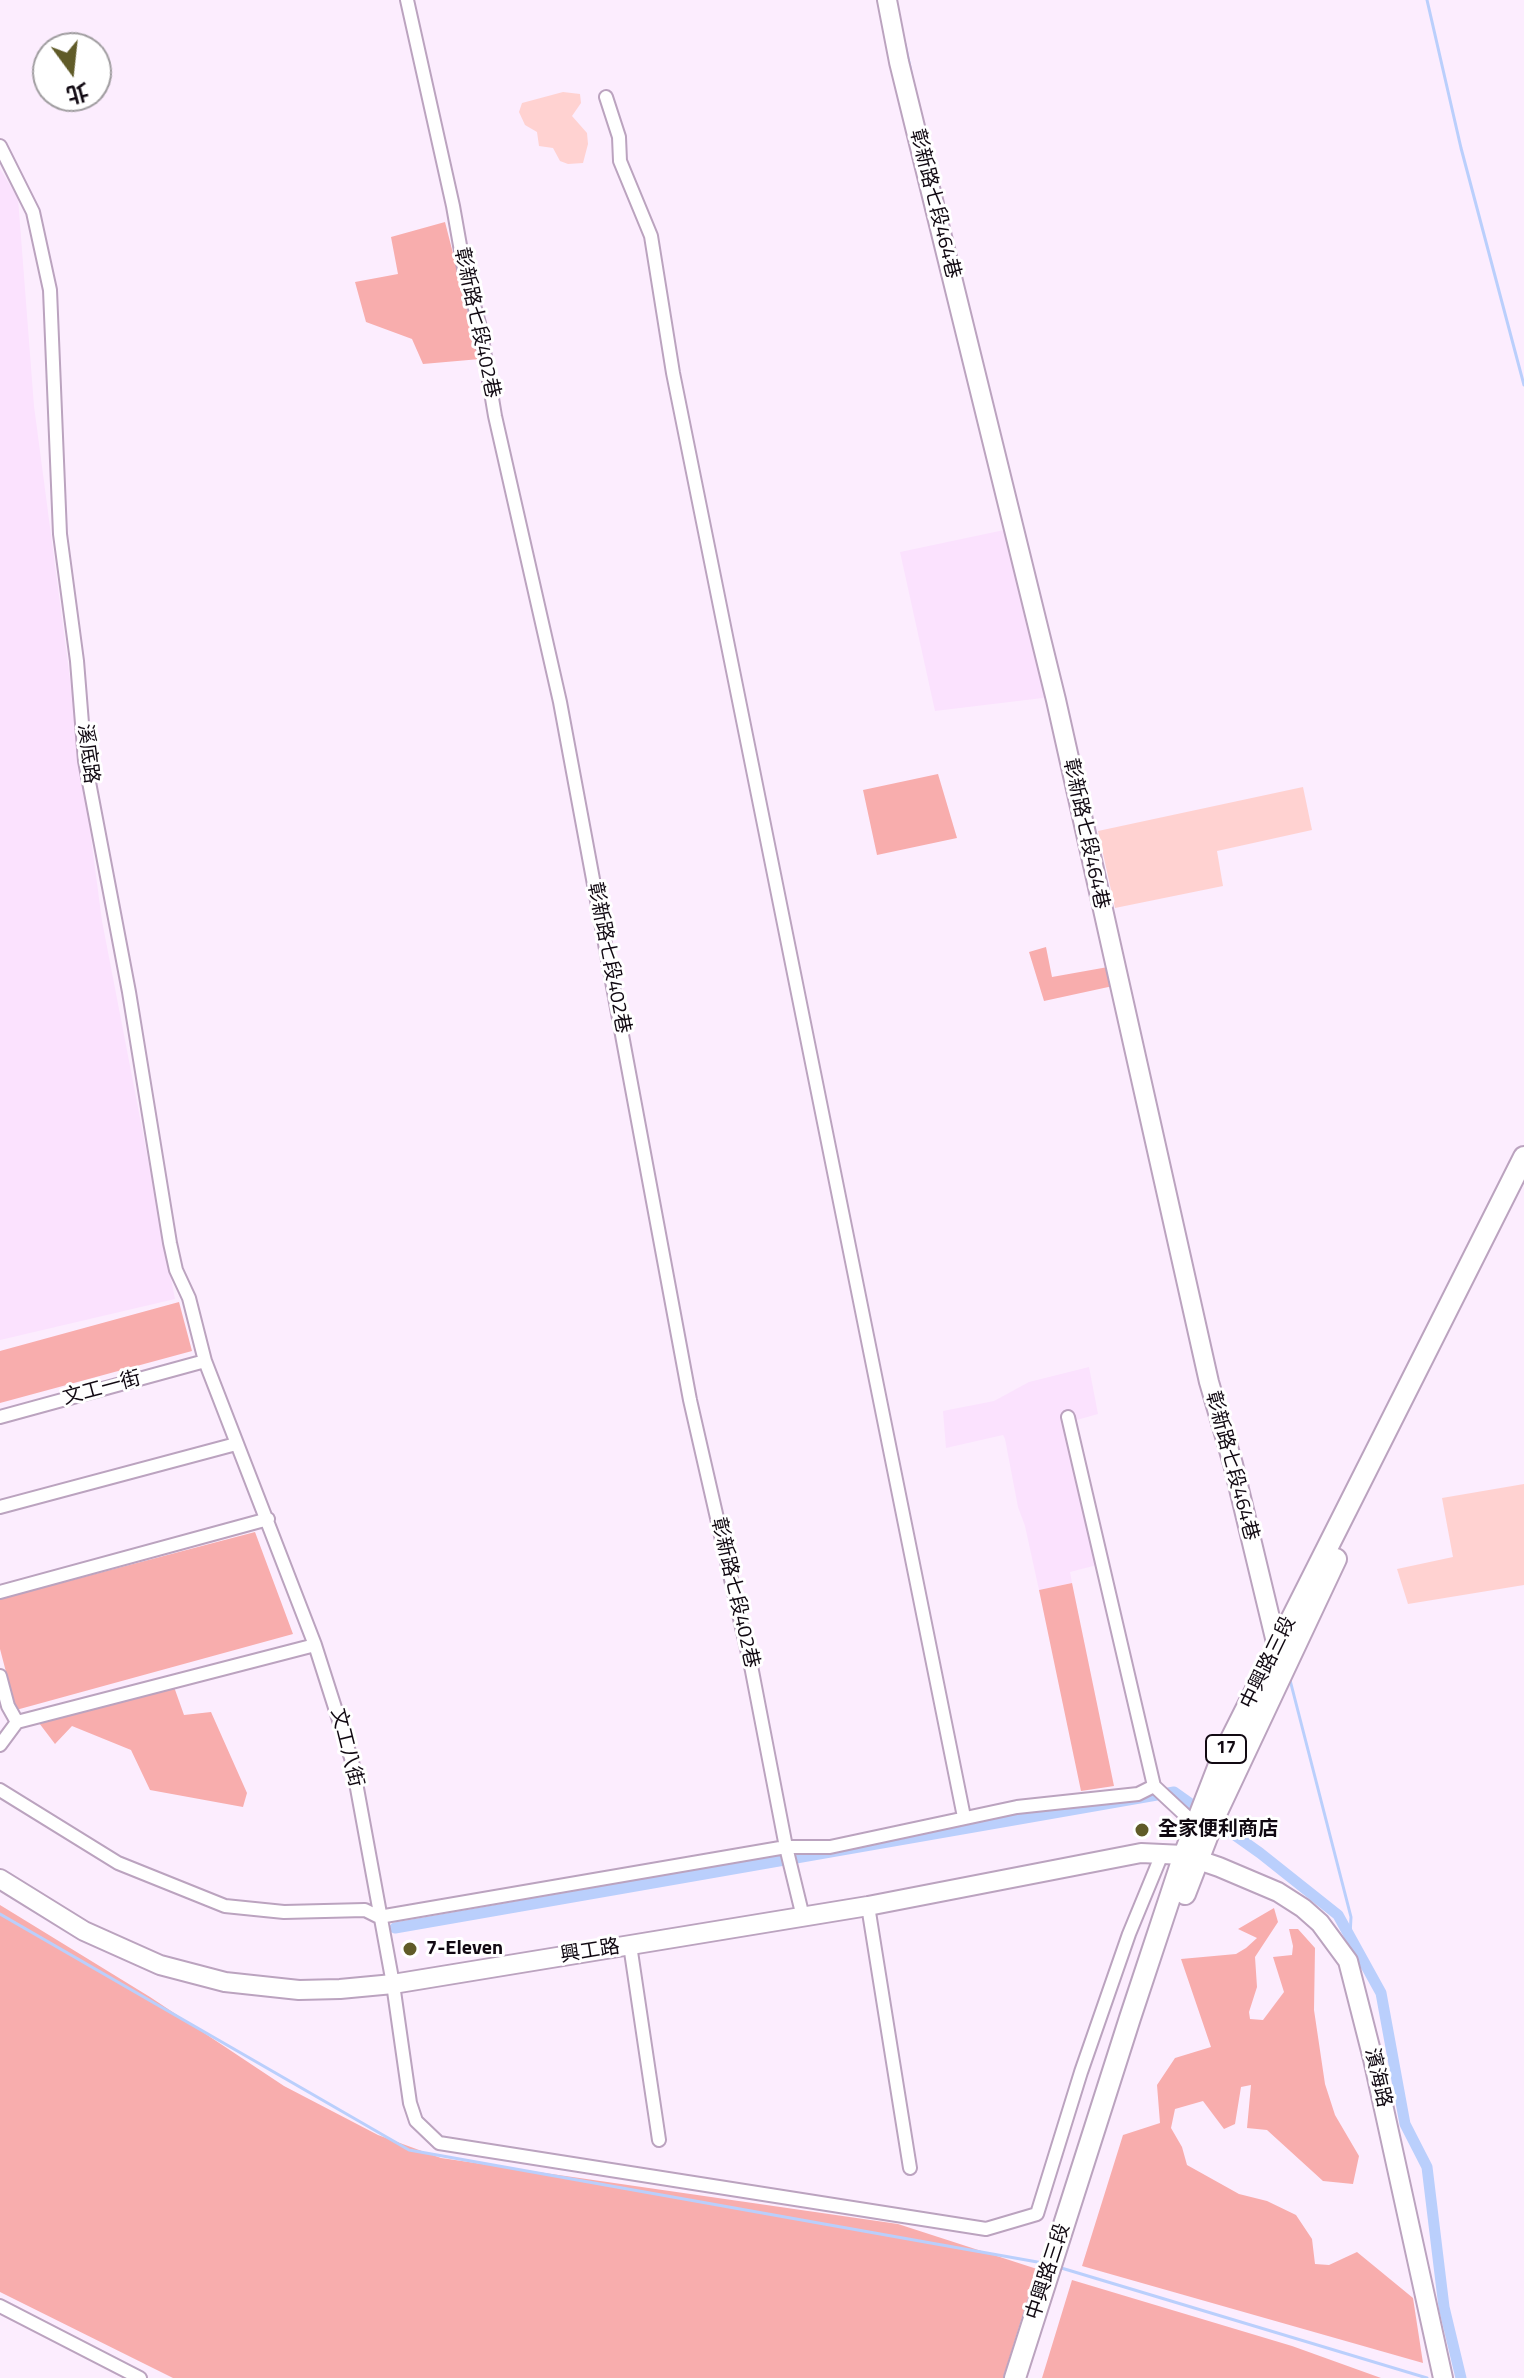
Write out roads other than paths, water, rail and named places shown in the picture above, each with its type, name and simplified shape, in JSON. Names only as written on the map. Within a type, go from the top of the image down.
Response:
[{"type":"main road","name":"中興路三段","points":[[1030,2378],[1164,1951],[1191,1857],[1196,1825],[1222,1757],[1524,1157]]},
{"type":"main road","name":"中興路三段","points":[[1196,1825],[1283,1669],[1524,1177]]},
{"type":"main road","name":"中興路三段","points":[[1015,2378],[1191,1857]]},
{"type":"street","name":"彰新路七段402巷","points":[[407,0],[464,268],[480,327],[495,416],[560,702],[690,1400],[752,1671],[786,1847],[803,1917]]},
{"type":"street","name":"彰新路七段464巷","points":[[887,0],[903,77],[1056,700],[1206,1367],[1283,1669]]},
{"type":"street","points":[[606,97],[619,137],[620,161],[651,236],[673,373],[964,1817]]},
{"type":"street","name":"溪底路","points":[[0,146],[33,212],[50,290],[60,534],[77,661],[85,761],[129,992],[170,1243],[176,1270],[189,1298],[205,1361]]},
{"type":"street","name":"文工一街","points":[[0,1417],[205,1361]]},
{"type":"street","name":"文工八街","points":[[205,1361],[315,1645],[352,1761],[393,1984],[410,2103],[416,2121],[439,2143],[986,2229],[1037,2214],[1085,2058],[1129,1934],[1162,1854]]},
{"type":"street","points":[[1068,1417],[1156,1789],[1196,1825]]},
{"type":"street","points":[[0,1507],[236,1444]]},
{"type":"street","points":[[0,1592],[268,1519]]},
{"type":"street","points":[[0,1745],[17,1722],[315,1645]]},
{"type":"street","points":[[0,1676],[8,1706],[17,1722]]},
{"type":"street","points":[[0,1790],[118,1863],[225,1906],[284,1912],[365,1910],[379,1917],[786,1847],[830,1847],[1017,1807],[1138,1794],[1156,1789]]},
{"type":"street","name":"興工路","points":[[0,1879],[84,1931],[126,1951],[225,1982],[299,1990],[393,1984],[868,1906],[1141,1853],[1191,1857]]},
{"type":"street","name":"濱海路","points":[[1191,1857],[1278,1892],[1303,1908],[1320,1923],[1348,1961],[1373,2059],[1443,2378]]},
{"type":"street","points":[[868,1906],[910,2168]]},
{"type":"street","points":[[630,1945],[659,2140]]},
{"type":"street","points":[[0,2306],[140,2378]]},
{"type":"waterway","points":[[1427,0],[1461,148],[1524,385]]},
{"type":"waterway","points":[[905,44],[911,72]]},
{"type":"waterway","points":[[1290,1680],[1351,1917],[1350,1936]]},
{"type":"waterway","points":[[395,1928],[1174,1792],[1260,1853],[1338,1915],[1381,1993],[1405,2124],[1427,2167],[1444,2307],[1461,2378]]},
{"type":"waterway","points":[[0,1914],[409,2150],[1043,2263]]},
{"type":"waterway","points":[[1058,2267],[1427,2378]]},
{"type":"place","name":"全家便利商店","points":[[1142,1830]]},
{"type":"place","name":"7-Eleven","points":[[410,1949]]}]
